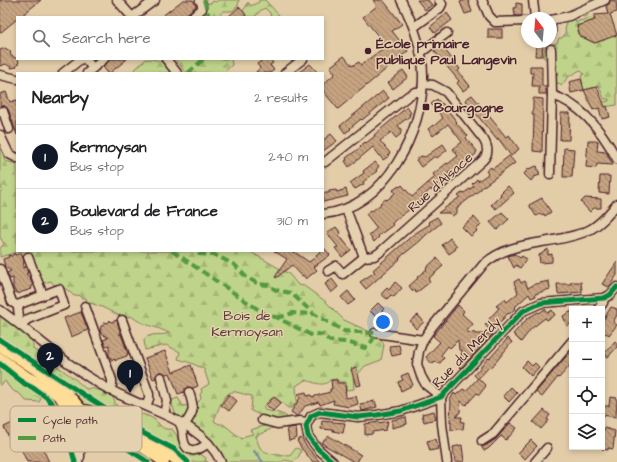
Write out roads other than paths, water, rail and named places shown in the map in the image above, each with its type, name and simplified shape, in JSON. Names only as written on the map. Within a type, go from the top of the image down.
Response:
[{"type":"main road","points":[[0,346],[61,387],[78,406]]},
{"type":"main road","points":[[0,358],[29,378],[47,387],[60,397],[66,406]]},
{"type":"main road","points":[[142,438],[180,462]]},
{"type":"main road","points":[[142,447],[164,462]]},
{"type":"street","points":[[117,0],[131,16]]},
{"type":"street","points":[[133,16],[155,0]]},
{"type":"street","points":[[193,16],[202,9],[200,0]]},
{"type":"street","points":[[324,214],[346,209],[359,202],[374,190],[387,177],[398,162],[409,143],[416,124],[422,88],[423,71],[414,27],[400,0]]},
{"type":"street","points":[[414,27],[440,8],[442,4],[439,0]]},
{"type":"street","points":[[482,0],[489,16],[495,22],[521,21]]},
{"type":"street","points":[[533,0],[534,12]]},
{"type":"street","points":[[557,19],[569,16],[605,0]]},
{"type":"street","points":[[420,53],[447,33]]},
{"type":"street","points":[[550,174],[552,95],[551,48]]},
{"type":"street","points":[[64,72],[80,60]]},
{"type":"street","points":[[85,60],[90,71],[103,60]]},
{"type":"street","points":[[167,60],[176,72]]},
{"type":"street","points":[[286,72],[301,60]]},
{"type":"street","points":[[0,75],[16,79]]},
{"type":"street","name":"Rue d'Alsace","points":[[328,272],[336,266],[343,274],[364,257],[374,256],[379,253],[488,155],[484,140],[446,92],[433,85],[422,88]]},
{"type":"street","points":[[325,162],[408,96],[422,88]]},
{"type":"street","points":[[552,95],[565,100],[588,119],[603,137],[617,159]]},
{"type":"street","points":[[0,112],[3,111],[9,129]]},
{"type":"street","points":[[0,135],[9,154],[16,158]]},
{"type":"street","points":[[441,397],[426,385],[419,372],[418,357],[423,340],[451,302],[488,260],[499,253],[513,248],[563,238],[587,231],[601,221],[617,204]]},
{"type":"street","points":[[346,209],[364,257]]},
{"type":"street","points":[[28,257],[43,295]]},
{"type":"street","points":[[0,269],[12,302],[18,306]]},
{"type":"street","points":[[600,306],[604,298],[610,295],[617,287]]},
{"type":"street","points":[[18,306],[22,303],[59,289],[64,305],[19,323]]},
{"type":"street","name":"Rue du Merdy","points":[[262,420],[277,424],[300,421],[307,422],[311,416],[316,413],[358,417],[377,416],[401,411],[441,397],[518,316],[529,307],[548,302],[604,298]]},
{"type":"street","points":[[18,306],[19,323]]},
{"type":"street","points":[[85,306],[112,380],[112,385],[109,390]]},
{"type":"street","points":[[0,310],[19,323],[83,374],[109,390],[184,424],[208,443],[221,462]]},
{"type":"street","points":[[122,320],[149,394],[149,399],[146,406]]},
{"type":"street","points":[[375,333],[423,340]]},
{"type":"street","points":[[482,441],[493,434],[571,342]]},
{"type":"street","points":[[161,377],[167,401],[164,414]]},
{"type":"street","points":[[184,436],[182,427],[193,410],[193,403],[189,392]]},
{"type":"street","name":"Rue du Merdy","points":[[441,397],[442,424],[447,462]]},
{"type":"street","points":[[307,422],[306,430],[310,439],[333,462]]},
{"type":"street","points":[[184,424],[184,443],[187,448],[190,450],[200,449],[208,443]]},
{"type":"street","points":[[535,462],[547,448]]},
{"type":"street","points":[[77,452],[79,462]]},
{"type":"waterway","points":[[254,451],[263,462]]},
{"type":"place","name":"École primaire publique Paul Langevin","points":[[368,51]]},
{"type":"place","name":"Bourgogne","points":[[426,107]]},
{"type":"place","name":"Boulevard de France","points":[[50,376]]},
{"type":"place","name":"Kermoysan","points":[[130,393]]},
{"type":"park label","name":"Bois de Kermoysan","points":[[247,324]]}]
